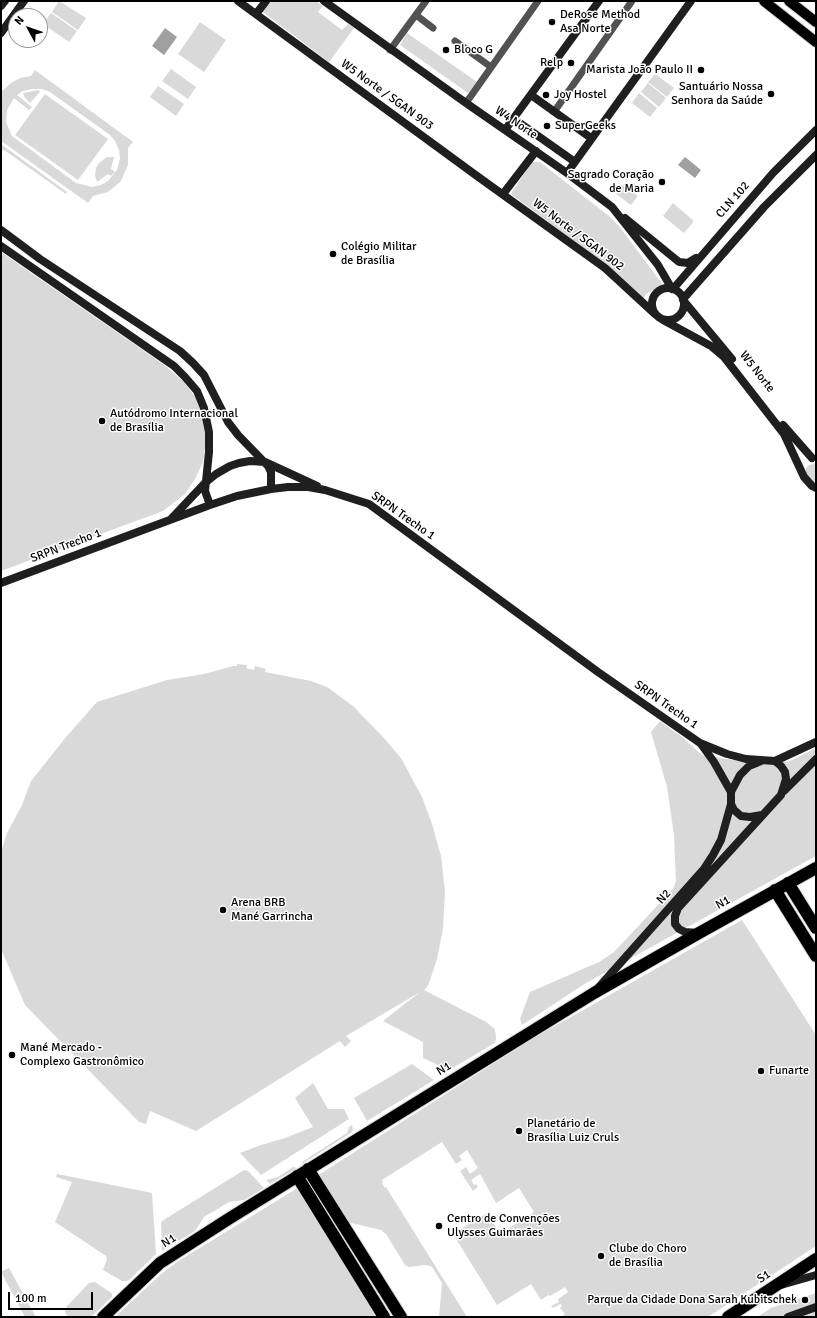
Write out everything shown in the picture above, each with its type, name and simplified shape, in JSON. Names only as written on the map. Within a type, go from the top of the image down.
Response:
[{"type":"highway","name":"N1","points":[[103,1317],[160,1263],[308,1169],[594,993],[698,933],[816,868]]},
{"type":"highway","points":[[788,883],[816,928]]},
{"type":"highway","points":[[775,890],[816,956]]},
{"type":"highway","points":[[308,1169],[401,1317]]},
{"type":"highway","points":[[297,1176],[384,1317]]},
{"type":"highway","points":[[318,1210],[329,1203]]},
{"type":"highway","name":"S1","points":[[728,1317],[816,1259]]},
{"type":"main road","points":[[1,6],[4,1]]},
{"type":"main road","points":[[1,33],[24,1]]},
{"type":"main road","name":"W5 Norte / SGAN 903","points":[[238,1],[503,194]]},
{"type":"main road","points":[[256,14],[266,1]]},
{"type":"main road","points":[[505,130],[599,1]]},
{"type":"main road","points":[[764,1],[816,42]]},
{"type":"main road","points":[[789,1],[816,22]]},
{"type":"main road","name":"W4 Norte","points":[[329,2],[390,50],[536,151],[612,207],[658,265],[672,289]]},
{"type":"main road","points":[[567,173],[689,2]]},
{"type":"main road","points":[[531,96],[592,138]]},
{"type":"main road","points":[[514,119],[575,162]]},
{"type":"main road","name":"CLN 102","points":[[672,289],[773,172],[816,130]]},
{"type":"main road","points":[[503,194],[536,151]]},
{"type":"main road","points":[[683,299],[764,207],[816,155]]},
{"type":"main road","name":"W5 Norte / SGAN 902","points":[[503,194],[605,268],[655,314]]},
{"type":"main road","points":[[612,207],[678,262],[688,263],[706,250]]},
{"type":"main road","points":[[1,230],[40,259]]},
{"type":"main road","points":[[719,234],[730,244]]},
{"type":"main road","points":[[2,247],[11,247],[14,243],[13,238]]},
{"type":"main road","points":[[2,247],[174,366],[185,377],[196,391],[204,408],[209,432],[206,483],[207,499],[210,505]]},
{"type":"main road","points":[[19,259],[20,251],[24,249],[180,351],[194,363],[210,385],[228,422],[238,435],[265,462],[271,472],[271,488]]},
{"type":"main road","points":[[663,320],[677,317],[683,308],[683,299],[680,294],[672,289],[665,288],[654,296],[652,309],[655,314],[663,320],[711,346],[724,357],[784,434],[808,482],[816,488]]},
{"type":"main road","name":"W5 Norte","points":[[683,299],[786,428],[814,459]]},
{"type":"main road","points":[[254,451],[279,468]]},
{"type":"main road","points":[[802,471],[803,466],[814,459]]},
{"type":"main road","points":[[170,520],[216,474],[230,466],[250,461],[265,462],[325,490]]},
{"type":"main road","points":[[195,494],[207,468]]},
{"type":"main road","name":"SRPN Trecho 1","points":[[1,583],[237,496],[271,488],[308,487],[325,490],[369,504],[598,672],[700,743],[727,754],[746,759],[763,760]]},
{"type":"main road","points":[[816,742],[775,761],[763,760],[749,766],[744,770],[731,792],[731,804],[734,810],[741,816],[750,817],[762,814],[816,759]]},
{"type":"main road","name":"SRPN Trecho 1","points":[[700,743],[714,762],[731,792]]},
{"type":"main road","points":[[775,761],[785,772],[786,779],[781,795]]},
{"type":"main road","name":"N2","points":[[594,993],[704,869],[721,840],[731,804]]},
{"type":"main road","name":"N2","points":[[698,933],[685,932],[679,929],[675,924],[675,916],[678,908],[762,814]]},
{"type":"main road","points":[[772,1288],[816,1275]]},
{"type":"main road","points":[[788,1317],[816,1307]]},
{"type":"street","points":[[466,103],[538,1]]},
{"type":"street","points":[[554,112],[632,1]]},
{"type":"street","points":[[390,50],[416,16],[422,2]]},
{"type":"street","points":[[416,16],[433,28]]},
{"type":"street","points":[[455,42],[491,67]]},
{"type":"shaded area","points":[[59,1],[86,18],[78,30],[52,12]]},
{"type":"shaded area","points":[[269,1],[316,1],[323,6],[318,12],[342,30],[348,24],[354,28],[329,62],[262,11]]},
{"type":"shaded area","points":[[51,13],[77,31],[69,42],[48,27],[48,17]]},
{"type":"shaded area","points":[[200,22],[226,40],[215,56],[189,38]]},
{"type":"shaded area","points":[[165,28],[177,37],[164,55],[152,46]]},
{"type":"shaded area","points":[[407,33],[477,82],[468,93],[400,45]]},
{"type":"shaded area","points":[[189,38],[215,56],[204,72],[178,54]]},
{"type":"shaded area","points":[[171,69],[196,87],[188,99],[162,81]]},
{"type":"shaded area","points":[[35,70],[133,142],[128,148],[128,165],[121,181],[108,192],[93,196],[88,203],[1,141],[1,92],[11,83],[20,78],[31,76]],"holes":[[[42,89],[50,92],[110,135],[115,141],[119,150],[120,159],[117,170],[108,181],[101,185],[92,187],[76,183],[12,136],[6,122],[7,110],[14,98],[29,110],[32,107],[17,95],[23,91]]]},
{"type":"shaded area","points":[[655,74],[674,88],[667,97],[648,82]]},
{"type":"shaded area","points":[[648,83],[666,98],[659,107],[641,92]]},
{"type":"shaded area","points":[[158,86],[184,104],[176,116],[150,97]]},
{"type":"shaded area","points":[[39,90],[40,92],[30,103],[25,98],[23,93]]},
{"type":"shaded area","points":[[639,93],[657,108],[650,117],[632,103]]},
{"type":"shaded area","points":[[45,94],[108,139],[78,180],[15,135]]},
{"type":"shaded area","points":[[1,144],[67,192],[66,194],[4,150],[3,151],[1,149]]},
{"type":"shaded area","points":[[107,157],[114,157],[111,169],[115,172],[111,176],[108,174],[97,182],[95,175],[96,168],[99,163]]},
{"type":"shaded area","points":[[685,157],[701,170],[695,178],[678,165]]},
{"type":"shaded area","points":[[532,162],[540,162],[610,217],[619,226],[663,285],[646,294],[642,301],[607,265],[512,195],[512,192]]},
{"type":"shaded area","points":[[623,185],[638,196],[631,205],[616,194]]},
{"type":"shaded area","points":[[673,203],[694,221],[684,233],[663,216]]},
{"type":"shaded area","name":"Autódromo Internacional de Brasília","points":[[1,252],[163,364],[184,382],[195,397],[201,411],[205,430],[205,448],[203,462],[195,479],[185,494],[163,511],[1,571]]},
{"type":"shaded area","points":[[809,465],[816,465],[816,486],[806,475],[806,468]]},
{"type":"shaded area","name":"Arena BRB Mané Garrincha","points":[[237,664],[247,665],[246,668],[254,670],[255,666],[266,669],[265,672],[311,681],[327,687],[353,706],[401,758],[422,797],[432,824],[441,856],[445,892],[443,929],[437,959],[428,986],[424,990],[486,1022],[495,1029],[496,1038],[495,1043],[449,1070],[423,1058],[423,1042],[383,1021],[420,992],[346,1036],[351,1041],[345,1047],[340,1041],[196,1131],[150,1111],[146,1124],[139,1122],[25,1005],[1,949],[1,852],[7,833],[22,805],[31,781],[66,737],[97,702],[167,680],[204,674],[237,666]]},
{"type":"shaded area","points":[[660,721],[682,737],[702,755],[752,763],[788,762],[816,748],[816,856],[586,983],[522,1025],[520,1019],[530,992],[599,962],[614,952],[673,889],[676,881],[674,835],[667,787],[651,732]]},
{"type":"shaded area","points":[[742,920],[816,1035],[816,1246],[708,1317],[561,1317],[565,1314],[560,1308],[562,1306],[561,1304],[553,1308],[551,1306],[559,1302],[558,1299],[568,1292],[565,1287],[541,1300],[531,1284],[497,1305],[453,1234],[487,1213],[500,1234],[534,1212],[519,1188],[496,1203],[480,1174],[471,1180],[474,1185],[476,1184],[478,1187],[473,1191],[460,1171],[466,1167],[470,1174],[478,1168],[467,1150],[459,1156],[462,1160],[456,1164],[442,1142],[382,1180],[385,1188],[386,1187],[467,1317],[439,1317],[442,1283],[432,1267],[426,1265],[409,1267],[405,1265],[386,1234],[381,1230],[347,1222],[319,1179],[320,1174],[532,1039]]},
{"type":"shaded area","points":[[412,1064],[434,1080],[367,1121],[354,1098]]},
{"type":"shaded area","points":[[313,1083],[328,1109],[344,1109],[349,1119],[261,1175],[240,1153],[313,1127],[295,1098]]},
{"type":"shaded area","points":[[352,1125],[353,1130],[351,1133],[302,1164],[302,1162],[347,1133],[349,1127]]},
{"type":"shaded area","points":[[293,1167],[297,1168],[270,1184],[266,1180],[278,1177]]},
{"type":"shaded area","points":[[244,1170],[248,1171],[264,1188],[244,1200],[229,1202],[204,1217],[195,1231],[162,1251],[162,1221]]},
{"type":"shaded area","points":[[57,1174],[152,1193],[156,1254],[128,1281],[122,1281],[103,1270],[107,1259],[106,1256],[55,1222],[72,1182],[56,1177]]},
{"type":"shaded area","points":[[299,1188],[381,1317],[115,1317],[161,1274],[180,1260]]},
{"type":"shaded area","points":[[9,1268],[36,1317],[25,1317],[1,1272]]},
{"type":"shaded area","points":[[95,1282],[110,1292],[112,1297],[91,1317],[68,1317],[65,1312],[67,1306],[89,1283]]},
{"type":"shaded area","name":"Parque da Cidade Dona Sarah Kubitschek","points":[[816,1293],[816,1317],[757,1317],[771,1308]]},
{"type":"place","name":"DeRose Method Asa Norte","points":[[552,22]]},
{"type":"place","name":"Bloco G","points":[[446,50]]},
{"type":"place","name":"Relp","points":[[571,63]]},
{"type":"place","name":"Marista João Paulo II","points":[[701,70]]},
{"type":"place","name":"Santuário Nossa Senhora da Saúde","points":[[771,94]]},
{"type":"place","name":"Joy Hostel","points":[[546,95]]},
{"type":"place","name":"SuperGeeks","points":[[547,126]]},
{"type":"place","name":"Sagrado Coração de Maria","points":[[662,182]]},
{"type":"place","name":"Colégio Militar de Brasília","points":[[333,254]]},
{"type":"place","name":"Autódromo Internacional de Brasília","points":[[102,421]]},
{"type":"place","name":"Arena BRB Mané Garrincha","points":[[223,910]]},
{"type":"place","name":"Mané Mercado - Complexo Gastronômico","points":[[12,1055]]},
{"type":"place","name":"Funarte","points":[[761,1071]]},
{"type":"place","name":"Planetário de Brasília Luiz Cruls","points":[[519,1131]]},
{"type":"place","name":"Centro de Convenções Ulysses Guimarães","points":[[439,1226]]},
{"type":"place","name":"Clube do Choro de Brasília","points":[[601,1256]]},
{"type":"place","name":"Parque da Cidade Dona Sarah Kubitschek","points":[[805,1300]]}]
